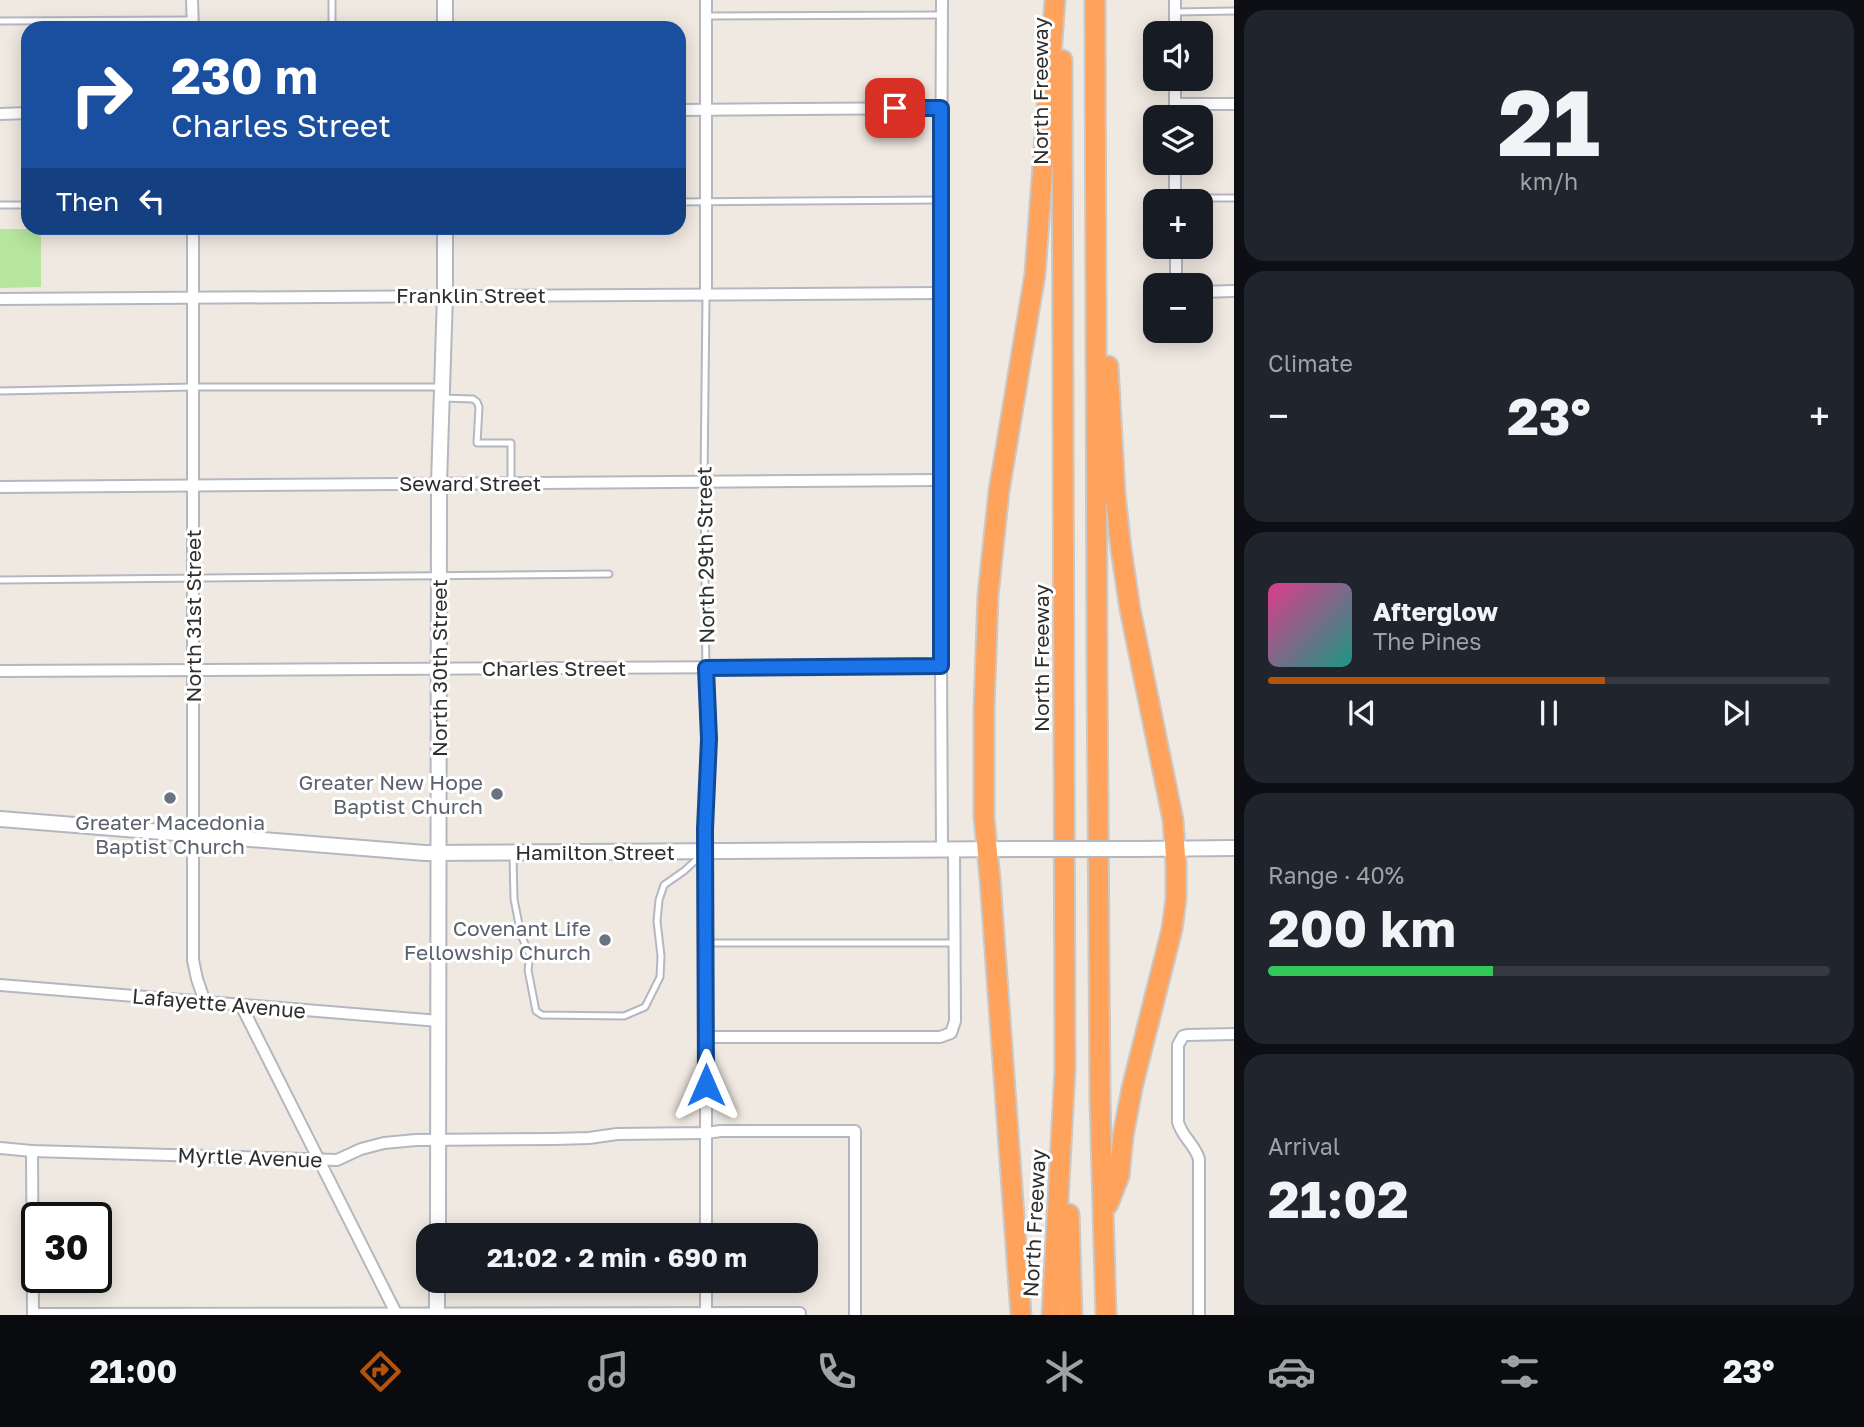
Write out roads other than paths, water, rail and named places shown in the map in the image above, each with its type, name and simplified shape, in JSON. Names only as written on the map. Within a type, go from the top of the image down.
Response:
[{"type":"highway","points":[[1021,1315],[984,817],[984,759],[989,584],[999,491],[1037,259],[1055,0]]},
{"type":"highway","name":"North Freeway","points":[[1052,1315],[1065,1069],[1062,0]]},
{"type":"highway","points":[[1095,0],[1100,1101],[1106,1315]]},
{"type":"highway","points":[[1095,82],[1105,327],[1117,519],[1130,609],[1174,820],[1176,848],[1176,899],[1172,929],[1132,1088],[1119,1176],[1105,1215]]},
{"type":"highway","points":[[1065,1069],[1072,1315]]},
{"type":"main road","points":[[443,0],[444,21]]},
{"type":"main road","name":"North 30th Street","points":[[438,1223],[439,483],[445,235]]},
{"type":"main road","name":"Hamilton Street","points":[[0,819],[410,853],[1234,848]]},
{"type":"main road","points":[[437,1293],[437,1315]]},
{"type":"street","points":[[192,0],[193,21]]},
{"type":"street","name":"North 29th Street","points":[[706,0],[706,295]]},
{"type":"street","points":[[706,1037],[940,1037],[951,1033],[955,1021],[941,666],[942,0]]},
{"type":"street","points":[[1175,91],[1175,104],[1234,104]]},
{"type":"street","points":[[686,110],[941,108]]},
{"type":"street","points":[[0,114],[21,113]]},
{"type":"street","name":"North 31st Street","points":[[193,235],[194,968],[205,1002]]},
{"type":"street","points":[[1213,292],[1234,292]]},
{"type":"street","name":"Franklin Street","points":[[0,299],[941,293]]},
{"type":"street","name":"Seward Street","points":[[0,487],[940,480]]},
{"type":"street","name":"Charles Street","points":[[0,671],[941,666]]},
{"type":"street","name":"North 29th Street","points":[[706,851],[706,1223]]},
{"type":"street","name":"Lafayette Avenue","points":[[0,985],[439,1021]]},
{"type":"street","points":[[241,1005],[397,1315]]},
{"type":"street","points":[[1199,1315],[1199,1159],[1197,1152],[1181,1131],[1177,1117],[1178,1050],[1183,1036],[1234,1034]]},
{"type":"street","name":"Myrtle Avenue","points":[[0,1148],[337,1160],[384,1143],[438,1139],[554,1139],[721,1131],[855,1131],[855,1315]]},
{"type":"street","points":[[32,1150],[33,1315],[800,1313]]},
{"type":"street","points":[[706,1293],[706,1314]]},
{"type":"lane","points":[[332,0],[332,21]]},
{"type":"lane","points":[[1175,6],[1234,12]]},
{"type":"lane","points":[[706,16],[942,15]]},
{"type":"lane","points":[[0,21],[21,21]]},
{"type":"lane","points":[[1213,199],[1234,198]]},
{"type":"lane","points":[[686,202],[941,200]]},
{"type":"lane","points":[[0,205],[21,205]]},
{"type":"lane","name":"North 29th Street","points":[[706,295],[704,482],[709,739],[706,851]]},
{"type":"lane","points":[[0,391],[192,387],[442,393],[477,402],[477,443],[511,443],[511,482]]},
{"type":"lane","points":[[0,580],[609,574]]},
{"type":"lane","points":[[513,853],[517,922],[530,956],[528,970],[536,1011],[542,1015],[624,1016],[645,1007],[660,977],[661,956],[657,921],[664,885],[706,851]]},
{"type":"lane","points":[[706,943],[954,943]]},
{"type":"place","name":"Greater New Hope Baptist Church","points":[[497,794]]},
{"type":"place","name":"Greater Macedonia Baptist Church","points":[[170,798]]},
{"type":"place","name":"Covenant Life Fellowship Church","points":[[605,940]]}]
